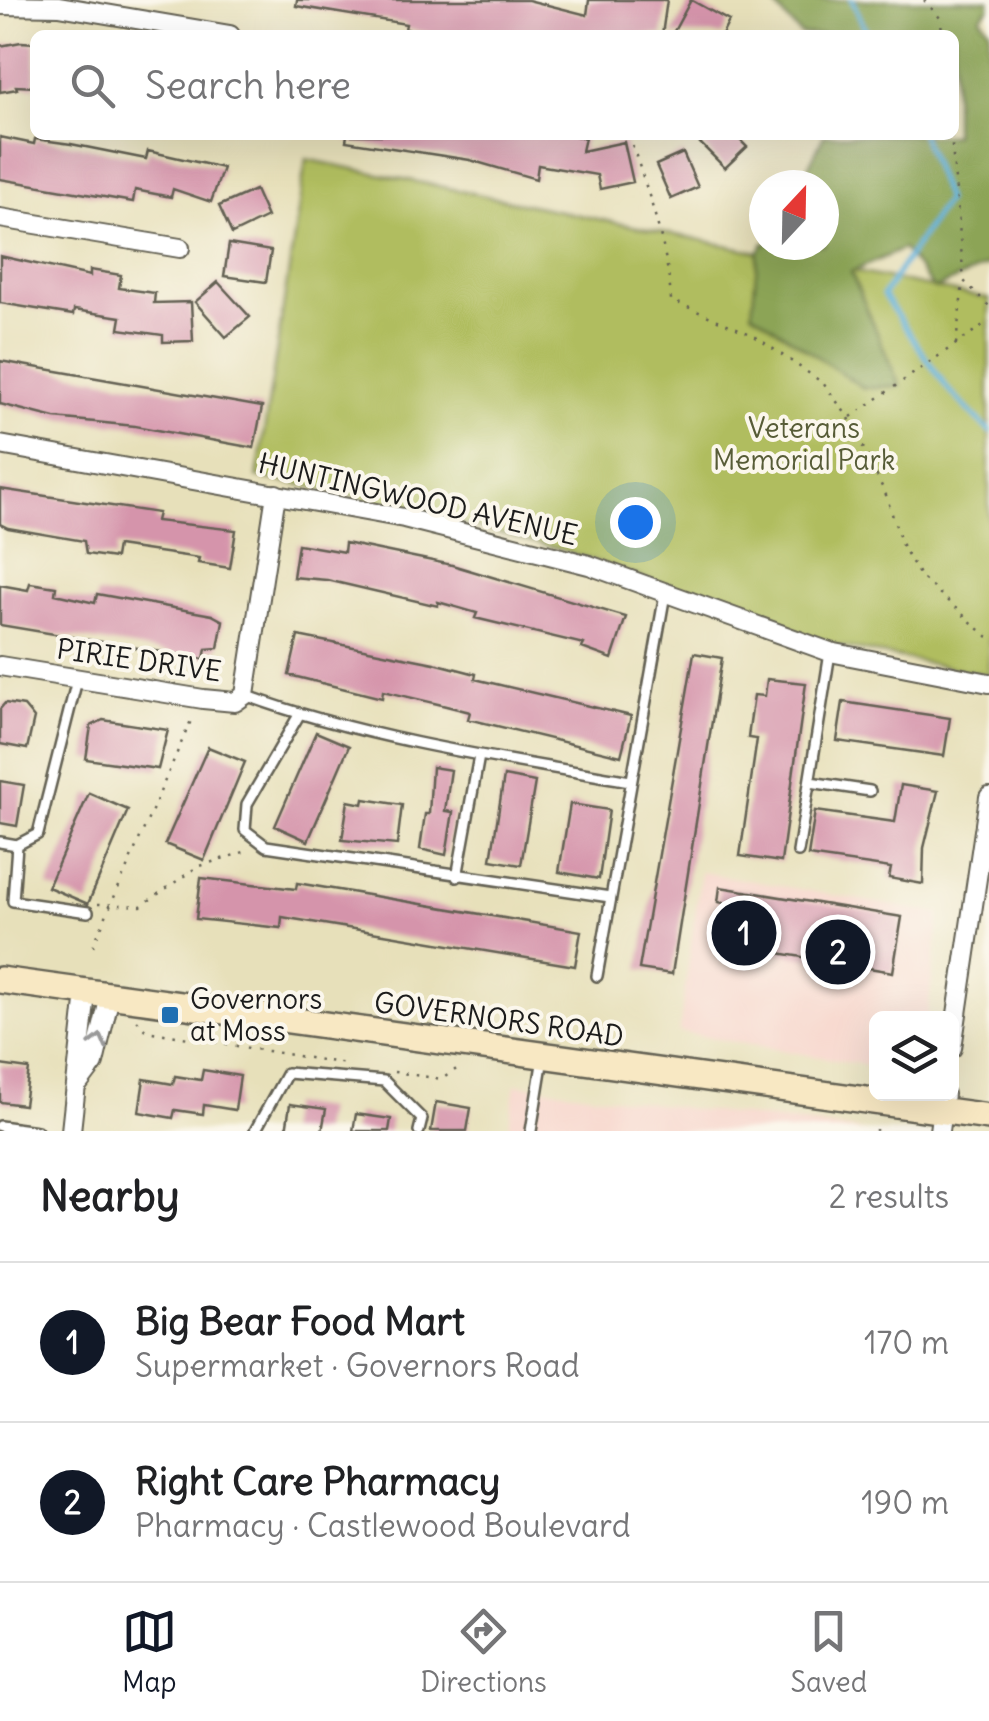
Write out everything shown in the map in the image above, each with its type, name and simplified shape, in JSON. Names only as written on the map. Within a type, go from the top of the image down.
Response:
[{"type":"main road","name":"GOVERNORS ROAD","points":[[0,980],[989,1117]]},
{"type":"street","points":[[0,4],[59,6],[201,30]]},
{"type":"street","points":[[0,218],[180,248]]},
{"type":"street","name":"HUNTINGWOOD AVENUE","points":[[0,446],[404,518],[589,565],[830,652],[989,682]]},
{"type":"street","name":"PIRIE DRIVE","points":[[0,666],[235,702],[245,695],[276,494]]},
{"type":"street","points":[[957,1011],[989,797]]},
{"type":"street","points":[[71,1131],[79,1083],[94,1063],[98,994]]},
{"type":"lane","points":[[597,976],[664,594]]},
{"type":"lane","points":[[798,852],[830,652]]},
{"type":"lane","points":[[0,842],[17,845],[38,834],[48,811],[77,680]]},
{"type":"lane","points":[[245,695],[299,715],[479,756],[631,782]]},
{"type":"lane","points":[[299,715],[247,804],[245,830],[266,846],[457,877],[610,896]]},
{"type":"lane","points":[[457,877],[479,756]]},
{"type":"lane","points":[[810,782],[870,791]]},
{"type":"lane","points":[[17,845],[12,901],[88,912]]},
{"type":"lane","points":[[531,1131],[543,1055]]},
{"type":"lane","points":[[255,1131],[286,1073],[384,1081],[422,1120],[420,1131]]},
{"type":"lane","points":[[0,1126],[37,1131]]},
{"type":"path","points":[[924,0],[941,19],[942,30]]},
{"type":"path","points":[[631,140],[652,200],[669,266],[672,300],[753,335],[808,368],[850,418],[886,494],[902,546],[920,576],[989,638]]},
{"type":"path","points":[[951,140],[964,281],[957,309],[956,344]]},
{"type":"path","points":[[964,281],[989,306]]},
{"type":"path","points":[[850,418],[917,375],[989,321]]},
{"type":"path","points":[[94,946],[196,710]]},
{"type":"path","points":[[88,912],[97,904],[141,906],[197,867],[266,846]]},
{"type":"path","points":[[132,1014],[146,1031],[363,1066]]},
{"type":"path","points":[[383,1070],[442,1080],[462,1065]]},
{"type":"shaded area","points":[[701,872],[940,914],[928,1011],[869,1011],[869,1066],[679,1032]]},
{"type":"shaded area","points":[[516,1084],[699,1110],[865,1131],[508,1131]]},
{"type":"green space","points":[[770,0],[989,0],[989,8],[980,17],[989,29],[989,265],[934,289],[903,249],[851,272],[900,386],[863,388],[752,312],[757,260],[839,260],[839,170],[806,170],[822,140],[959,140],[959,30],[797,30]]},
{"type":"green space","name":"Veterans Memorial Park","points":[[306,159],[749,250],[749,260],[799,260],[989,299],[989,675],[834,645],[560,549],[333,491],[257,477]]},
{"type":"building","points":[[297,0],[528,0],[587,15],[589,0],[667,0],[663,30],[411,30],[405,29],[406,24],[296,6]]},
{"type":"building","points":[[691,0],[729,21],[724,30],[675,30]]},
{"type":"building","points":[[30,43],[30,87],[16,86],[17,89],[0,92],[0,46]]},
{"type":"building","points":[[0,137],[34,144],[35,140],[42,140],[71,144],[146,159],[148,151],[223,168],[211,202],[173,189],[171,197],[135,190],[133,202],[0,179]]},
{"type":"building","points":[[585,140],[582,151],[624,142],[633,182],[600,189],[597,175],[538,165],[536,179],[470,160],[346,141]]},
{"type":"building","points":[[740,140],[747,147],[725,168],[700,143]]},
{"type":"building","points":[[683,153],[698,187],[671,199],[656,165]]},
{"type":"building","points":[[255,190],[267,217],[232,234],[219,206]]},
{"type":"building","points":[[229,244],[271,251],[266,282],[224,276]]},
{"type":"building","points":[[0,256],[90,276],[90,270],[121,275],[119,288],[155,293],[154,303],[191,302],[193,341],[163,342],[163,335],[119,329],[121,317],[74,310],[73,315],[0,303]]},
{"type":"building","points":[[218,282],[250,317],[226,337],[195,302]]},
{"type":"building","points":[[0,361],[262,407],[254,448],[135,426],[55,418],[0,404]]},
{"type":"building","points":[[0,489],[158,513],[156,521],[236,530],[230,568],[198,563],[199,558],[117,546],[115,558],[86,554],[84,541],[8,528],[0,524]]},
{"type":"building","points":[[345,543],[452,565],[626,617],[612,659],[582,648],[584,644],[475,618],[477,613],[438,602],[438,606],[327,580],[293,577],[298,544],[344,552]]},
{"type":"building","points":[[30,583],[56,587],[55,594],[95,603],[97,594],[212,615],[223,621],[218,648],[206,649],[204,659],[0,625],[0,585],[28,590]]},
{"type":"building","points":[[298,636],[434,663],[476,674],[475,679],[631,716],[621,756],[468,719],[470,712],[438,704],[383,691],[382,698],[289,675]]},
{"type":"building","points":[[694,653],[722,658],[672,974],[639,969]]},
{"type":"building","points":[[767,679],[806,683],[781,862],[740,856],[757,739],[748,738],[754,695],[765,696]]},
{"type":"building","points":[[843,702],[950,718],[944,756],[837,741]]},
{"type":"building","points":[[5,703],[24,706],[34,718],[27,749],[0,744],[0,709]]},
{"type":"building","points":[[103,720],[168,730],[158,769],[86,759],[91,726]]},
{"type":"building","points":[[316,732],[349,746],[308,841],[275,826]]},
{"type":"building","points":[[208,747],[245,762],[204,860],[165,844]]},
{"type":"building","points":[[432,767],[451,770],[445,811],[453,812],[446,855],[420,849],[425,814],[429,814]]},
{"type":"building","points":[[504,776],[535,782],[521,865],[491,860]]},
{"type":"building","points":[[0,781],[24,785],[17,826],[0,823]]},
{"type":"building","points":[[901,785],[938,791],[924,848],[923,884],[889,878],[891,868],[808,856],[815,811],[895,822]]},
{"type":"building","points":[[89,793],[128,810],[88,904],[48,887]]},
{"type":"building","points":[[364,799],[402,805],[397,845],[342,840],[348,801],[363,804]]},
{"type":"building","points":[[570,804],[609,810],[599,879],[559,872]]},
{"type":"building","points":[[201,878],[296,889],[297,883],[581,931],[575,966],[282,917],[281,928],[196,919]]},
{"type":"building","points":[[720,887],[902,917],[893,972],[724,944],[730,904],[718,902]]},
{"type":"building","points":[[0,1065],[29,1069],[24,1105],[0,1102]]},
{"type":"building","points":[[203,1070],[240,1076],[235,1110],[204,1105],[203,1114],[175,1110],[173,1118],[139,1112],[144,1079],[173,1084],[175,1076],[201,1080]]},
{"type":"building","points":[[436,1102],[471,1108],[467,1131],[431,1131]]},
{"type":"building","points":[[290,1104],[326,1109],[322,1131],[286,1131]]},
{"type":"building","points":[[356,1114],[391,1119],[389,1131],[353,1131]]},
{"type":"waterway","points":[[852,0],[866,30]]},
{"type":"waterway","points":[[924,140],[946,200],[883,295],[947,388],[989,431]]},
{"type":"place","name":"Big Bear Food Mart","points":[[744,933]]},
{"type":"place","name":"Right Care Pharmacy","points":[[838,952]]},
{"type":"place","name":"Governors at Moss","points":[[170,1015]]}]
